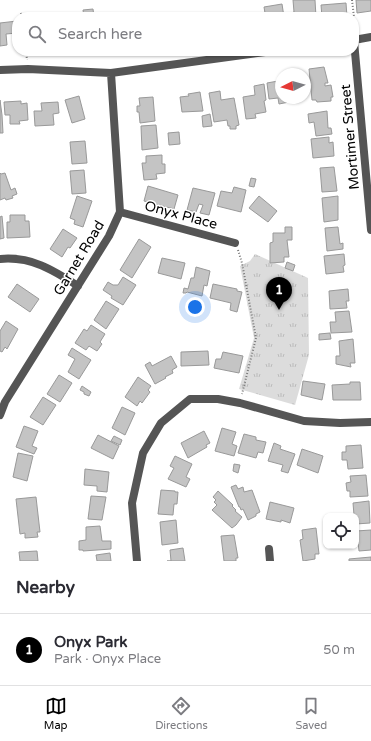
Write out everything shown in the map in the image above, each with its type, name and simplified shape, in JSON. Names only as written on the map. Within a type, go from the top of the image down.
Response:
[{"type":"street","points":[[359,39],[371,37]]},
{"type":"street","points":[[0,70],[28,69],[111,73],[236,56]]},
{"type":"street","name":"Mortimer Street","points":[[355,56],[371,230]]},
{"type":"street","name":"Garnet Road","points":[[0,415],[5,402],[109,236],[120,212],[111,73]]},
{"type":"street","name":"Onyx Place","points":[[120,212],[235,243]]},
{"type":"street","points":[[0,259],[20,259],[43,265],[78,286]]},
{"type":"street","points":[[137,561],[132,502],[143,453],[161,423],[190,399],[218,399],[240,403],[304,421],[340,423],[371,422]]},
{"type":"street","points":[[269,549],[270,561]]},
{"type":"path","points":[[352,0],[353,12]]},
{"type":"path","points":[[235,243],[242,263],[256,338],[240,403]]},
{"type":"green space","points":[[255,254],[308,278],[309,355],[295,405],[239,389],[254,338],[240,266],[250,261]]},
{"type":"building","points":[[293,0],[315,0],[316,12],[294,12]]},
{"type":"building","points":[[356,0],[371,0],[371,11],[357,12]]},
{"type":"building","points":[[346,3],[347,12],[322,12],[321,5]]},
{"type":"building","points":[[282,4],[283,12],[265,12],[264,7]]},
{"type":"building","points":[[93,9],[93,12],[83,12],[83,10]]},
{"type":"building","points":[[12,22],[12,33],[6,34],[7,45],[0,46],[0,23]]},
{"type":"building","points":[[324,67],[328,83],[325,83],[325,86],[331,85],[333,97],[331,97],[331,101],[317,102],[316,100],[312,100],[311,69]]},
{"type":"building","points":[[275,82],[275,98],[269,99],[267,83]]},
{"type":"building","points":[[264,84],[266,100],[264,101],[266,112],[255,114],[256,118],[246,119],[243,97],[255,95],[254,86]]},
{"type":"building","points":[[220,91],[221,100],[234,98],[239,125],[236,126],[236,129],[230,129],[227,120],[214,122],[209,93]]},
{"type":"building","points":[[200,92],[203,111],[182,112],[180,97],[189,96],[188,94]]},
{"type":"building","points":[[79,96],[85,119],[72,123],[65,100]]},
{"type":"building","points":[[153,97],[155,121],[140,123],[139,112],[137,112],[137,106],[140,106],[139,98]]},
{"type":"building","points":[[0,100],[2,115],[3,133],[0,133]]},
{"type":"building","points":[[21,101],[21,104],[27,103],[28,120],[19,121],[20,124],[10,124],[10,115],[5,115],[4,102]]},
{"type":"building","points":[[58,102],[59,113],[53,114],[54,125],[35,126],[34,111],[42,111],[41,103]]},
{"type":"building","points":[[327,111],[328,128],[331,128],[332,134],[316,136],[314,122],[309,123],[308,114]]},
{"type":"building","points":[[210,114],[212,126],[203,127],[202,116]]},
{"type":"building","points":[[156,125],[158,148],[142,150],[141,126]]},
{"type":"building","points":[[179,132],[180,144],[169,145],[168,133]]},
{"type":"building","points":[[329,137],[329,143],[333,142],[334,156],[313,158],[311,139]]},
{"type":"building","points":[[85,141],[87,163],[72,164],[70,142]]},
{"type":"building","points":[[162,155],[162,164],[165,164],[165,173],[156,174],[157,179],[144,180],[142,163],[146,163],[146,156]]},
{"type":"building","points":[[334,167],[337,191],[322,192],[320,168]]},
{"type":"building","points":[[84,170],[86,193],[72,194],[70,171]]},
{"type":"building","points":[[0,173],[5,173],[11,190],[15,188],[17,194],[12,196],[13,198],[6,200],[5,198],[0,200]]},
{"type":"building","points":[[251,178],[256,179],[254,187],[249,186]]},
{"type":"building","points":[[148,186],[178,195],[174,209],[144,201]]},
{"type":"building","points":[[234,187],[246,190],[241,212],[217,206],[221,191],[232,193]]},
{"type":"building","points":[[193,188],[215,193],[209,215],[200,213],[203,205],[199,204],[196,212],[187,210]]},
{"type":"building","points":[[77,196],[92,201],[83,227],[74,224],[75,220],[70,218]]},
{"type":"building","points":[[259,196],[277,211],[268,222],[249,208]]},
{"type":"building","points":[[338,196],[338,220],[324,222],[322,198]]},
{"type":"building","points":[[10,215],[25,215],[25,221],[29,221],[30,237],[7,238],[7,222],[10,222]]},
{"type":"building","points":[[2,216],[4,238],[0,239],[0,217]]},
{"type":"building","points":[[285,227],[292,227],[292,240],[287,240],[289,257],[284,257],[284,262],[270,263],[270,243],[273,242],[273,233],[285,233]]},
{"type":"building","points":[[338,227],[340,244],[343,243],[343,249],[327,251],[325,228]]},
{"type":"building","points":[[63,229],[77,238],[70,248],[68,247],[62,257],[50,249]]},
{"type":"building","points":[[139,239],[151,247],[132,278],[120,270]]},
{"type":"building","points":[[344,254],[344,272],[326,274],[324,256]]},
{"type":"building","points":[[162,258],[185,263],[181,279],[158,273]]},
{"type":"building","points":[[287,262],[295,265],[293,271],[285,268]]},
{"type":"building","points":[[196,267],[210,271],[207,286],[204,285],[202,296],[187,292],[183,293],[184,288],[188,289],[191,278],[194,278]]},
{"type":"building","points":[[123,277],[136,285],[123,305],[111,298],[112,296],[103,290],[108,282],[113,285],[118,285]]},
{"type":"building","points":[[17,284],[39,299],[30,312],[8,297]]},
{"type":"building","points":[[213,284],[237,289],[237,291],[242,292],[237,312],[230,310],[231,303],[210,298]]},
{"type":"building","points":[[348,289],[349,301],[346,301],[347,308],[330,309],[329,291]]},
{"type":"building","points":[[106,301],[119,309],[106,329],[94,320]]},
{"type":"building","points":[[349,311],[352,332],[331,333],[330,322],[336,322],[335,312]]},
{"type":"building","points":[[6,321],[18,329],[7,349],[5,347],[2,352],[0,351],[0,331]]},
{"type":"building","points":[[91,325],[105,334],[100,342],[102,344],[97,351],[89,346],[86,350],[75,343],[84,329],[87,331]]},
{"type":"building","points":[[330,333],[331,339],[319,340],[319,334]]},
{"type":"building","points":[[353,339],[355,363],[350,363],[351,367],[336,364],[336,356],[340,356],[339,341]]},
{"type":"building","points":[[72,348],[91,360],[79,379],[68,372],[75,359],[68,355]]},
{"type":"building","points":[[208,351],[209,365],[181,366],[181,352]]},
{"type":"building","points":[[223,352],[243,356],[239,373],[214,368],[216,359],[221,359]]},
{"type":"building","points":[[171,356],[177,367],[172,370],[173,373],[155,384],[145,365],[150,362],[152,366]]},
{"type":"building","points":[[59,375],[72,383],[60,402],[47,394]]},
{"type":"building","points":[[138,377],[151,386],[148,390],[150,392],[142,403],[140,401],[137,406],[125,397]]},
{"type":"building","points":[[303,381],[325,384],[322,400],[301,395]]},
{"type":"building","points":[[350,382],[360,382],[361,400],[333,400],[332,385],[350,384]]},
{"type":"building","points":[[82,386],[91,392],[89,396],[80,390]]},
{"type":"building","points":[[43,397],[56,405],[43,425],[30,417]]},
{"type":"building","points":[[122,407],[135,413],[125,435],[112,428]]},
{"type":"building","points":[[24,426],[38,431],[32,446],[37,448],[34,454],[16,447]]},
{"type":"building","points":[[222,428],[236,432],[232,444],[237,446],[234,456],[215,451]]},
{"type":"building","points":[[204,431],[210,443],[206,445],[207,447],[188,458],[181,443]]},
{"type":"building","points":[[244,434],[256,437],[256,440],[266,442],[263,453],[258,452],[256,458],[238,453]]},
{"type":"building","points":[[98,435],[119,446],[113,459],[91,448]]},
{"type":"building","points":[[114,436],[122,440],[120,445],[111,441]]},
{"type":"building","points":[[274,443],[281,446],[280,449],[295,454],[288,473],[281,471],[283,465],[268,461]]},
{"type":"building","points":[[361,445],[363,468],[348,469],[347,460],[342,460],[342,452],[346,452],[346,446]]},
{"type":"building","points":[[302,449],[323,456],[318,473],[297,465]]},
{"type":"building","points":[[18,453],[33,456],[27,481],[13,477]]},
{"type":"building","points":[[175,456],[192,464],[186,477],[190,479],[186,487],[168,479],[174,468],[170,466]]},
{"type":"building","points":[[234,464],[240,465],[238,473],[233,471]]},
{"type":"building","points":[[85,469],[109,472],[107,492],[97,491],[97,486],[84,485]]},
{"type":"building","points":[[366,475],[368,496],[350,497],[350,491],[347,491],[346,483],[351,482],[350,476]]},
{"type":"building","points":[[236,485],[238,489],[243,487],[244,492],[252,490],[260,512],[248,520],[243,509],[241,510],[239,507],[231,487]]},
{"type":"building","points":[[161,490],[178,492],[177,504],[174,504],[173,515],[158,514]]},
{"type":"building","points":[[218,491],[233,505],[232,506],[236,510],[235,511],[242,517],[232,528],[212,510],[217,505],[214,502],[216,500],[213,497]]},
{"type":"building","points":[[91,496],[106,497],[102,520],[88,519]]},
{"type":"building","points":[[36,497],[40,532],[37,532],[38,537],[25,538],[25,533],[20,534],[16,499]]},
{"type":"building","points":[[369,501],[370,523],[359,524],[359,513],[354,513],[353,503]]},
{"type":"building","points":[[270,502],[294,508],[290,523],[281,520],[281,522],[266,519]]},
{"type":"building","points":[[176,520],[178,543],[162,545],[160,522]]},
{"type":"building","points":[[100,526],[102,541],[111,541],[111,549],[79,550],[79,541],[86,540],[86,527]]},
{"type":"building","points":[[316,528],[319,554],[315,554],[315,559],[303,561],[300,540],[303,539],[302,530]]},
{"type":"building","points":[[371,530],[371,550],[359,551],[359,531]]},
{"type":"building","points":[[234,535],[238,558],[236,558],[236,561],[224,561],[221,536]]},
{"type":"building","points":[[183,548],[185,561],[171,561],[170,550]]},
{"type":"building","points":[[37,551],[38,561],[20,561],[19,552]]},
{"type":"building","points":[[110,553],[111,561],[97,561],[96,555]]},
{"type":"building","points":[[371,557],[371,561],[349,561],[349,559]]},
{"type":"place","name":"Onyx Park","points":[[279,310]]}]
